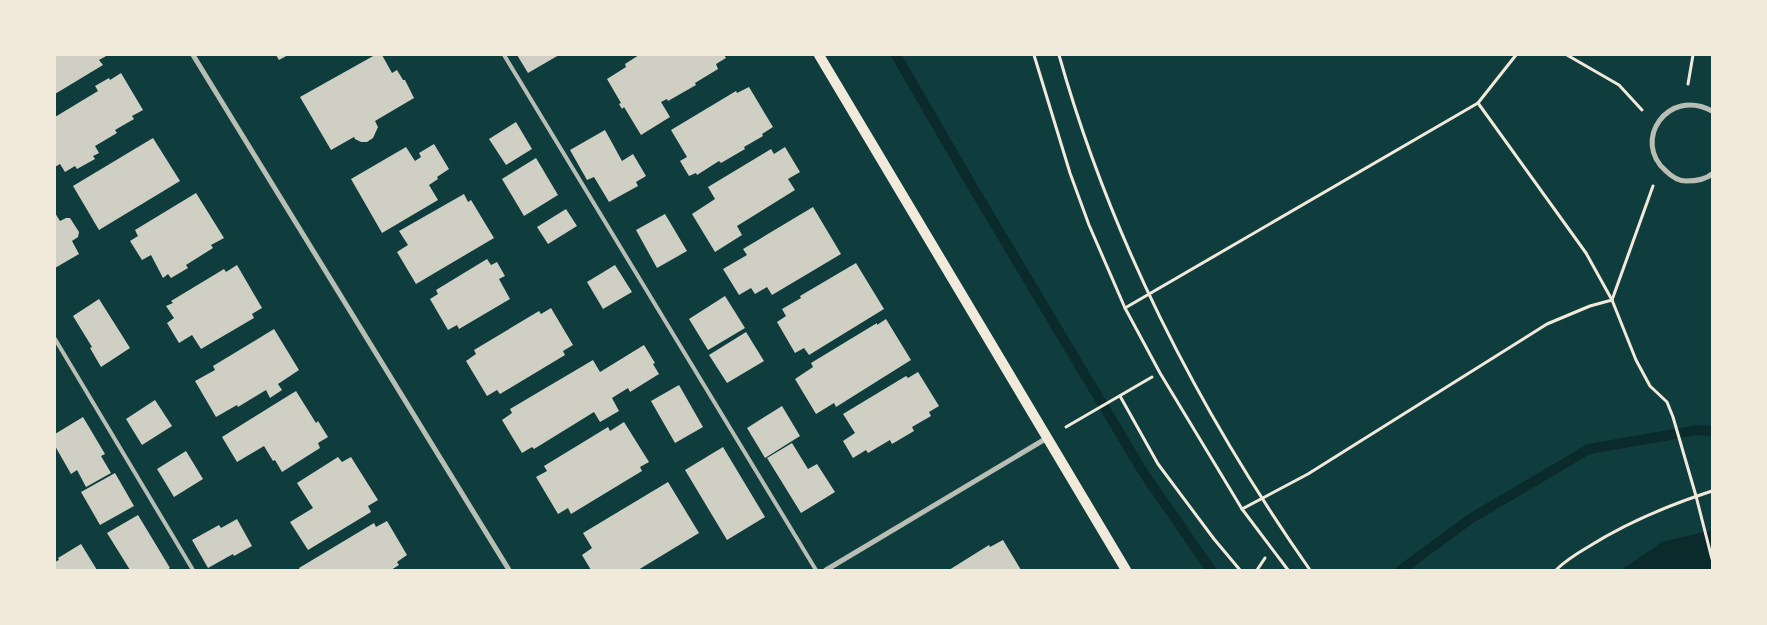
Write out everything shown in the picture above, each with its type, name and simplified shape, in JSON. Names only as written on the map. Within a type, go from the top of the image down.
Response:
[{"type":"main road","points":[[819,55],[1126,570]]},
{"type":"street","points":[[193,55],[509,570]]},
{"type":"street","points":[[1712,110],[1693,104],[1670,110],[1660,119],[1652,141],[1654,154],[1660,166],[1670,175],[1682,181],[1696,181],[1712,174]]},
{"type":"street","points":[[826,570],[1047,438]]},
{"type":"lane","points":[[504,55],[816,570]]},
{"type":"lane","points":[[55,339],[193,570]]},
{"type":"path","points":[[1034,55],[1070,173],[1125,308],[1160,372],[1242,509],[1288,570]]},
{"type":"path","points":[[1059,55],[1097,172],[1116,222],[1149,294],[1218,426],[1262,498],[1310,570]]},
{"type":"path","points":[[1125,308],[1478,103],[1516,55]]},
{"type":"path","points":[[1566,55],[1619,85],[1641,110],[1660,119]]},
{"type":"path","points":[[1687,87],[1693,55]]},
{"type":"path","points":[[1478,103],[1586,252],[1612,300],[1636,360],[1650,386],[1667,402],[1696,496],[1712,559]]},
{"type":"path","points":[[1612,300],[1653,186]]},
{"type":"path","points":[[1242,509],[1308,474],[1547,324],[1590,306],[1612,300]]},
{"type":"path","points":[[1072,424],[1152,377]]},
{"type":"path","points":[[1120,396],[1158,464],[1214,539],[1240,570]]},
{"type":"path","points":[[1556,570],[1564,562],[1608,535],[1655,512],[1712,491]]},
{"type":"path","points":[[1257,570],[1265,558]]},
{"type":"water","points":[[1712,530],[1712,570],[1621,570],[1662,542]]},
{"type":"building","points":[[55,55],[108,55],[99,60],[103,65],[55,94]]},
{"type":"building","points":[[276,55],[288,55],[279,60]]},
{"type":"building","points":[[375,55],[382,55],[392,73],[397,70],[403,80],[405,80],[414,98],[375,121],[378,127],[373,138],[367,142],[361,142],[354,137],[331,150],[300,97]]},
{"type":"building","points":[[517,55],[559,55],[528,73]]},
{"type":"building","points":[[639,55],[724,55],[726,58],[716,64],[718,69],[695,83],[696,85],[668,101],[667,99],[661,102],[670,117],[641,135],[624,107],[622,109],[619,104],[621,103],[607,79],[626,67],[625,64]]},
{"type":"building","points":[[121,73],[143,110],[132,116],[134,119],[115,130],[117,133],[95,146],[99,153],[93,156],[95,159],[77,169],[75,166],[65,172],[60,164],[55,167],[55,117],[98,91],[95,86]]},
{"type":"building","points":[[749,87],[773,127],[762,134],[763,136],[744,147],[745,149],[721,163],[719,161],[697,175],[696,173],[689,176],[680,161],[687,157],[671,130],[736,91],[737,93]]},
{"type":"building","points":[[516,122],[532,149],[506,165],[489,139]]},
{"type":"building","points":[[605,130],[622,161],[633,154],[646,176],[636,182],[638,186],[609,202],[594,177],[587,180],[570,150]]},
{"type":"building","points":[[153,138],[180,181],[99,230],[73,186]]},
{"type":"building","points":[[434,144],[449,169],[429,185],[438,200],[382,233],[351,179],[406,147],[415,161],[421,157],[419,153]]},
{"type":"building","points":[[785,147],[800,172],[788,179],[795,190],[737,226],[742,235],[715,252],[692,214],[715,199],[708,187],[771,149],[774,154]]},
{"type":"building","points":[[536,158],[558,195],[524,216],[502,179]]},
{"type":"building","points":[[196,193],[224,238],[211,245],[213,248],[186,265],[188,268],[171,278],[168,274],[163,278],[151,255],[142,260],[130,241],[138,236],[135,230]]},
{"type":"building","points":[[464,194],[468,202],[471,200],[494,238],[416,284],[397,252],[408,245],[399,231]]},
{"type":"building","points":[[813,207],[841,254],[772,295],[767,287],[755,294],[751,288],[739,295],[723,269],[747,255],[743,249]]},
{"type":"building","points":[[566,209],[577,226],[548,244],[537,227]]},
{"type":"building","points":[[55,213],[60,221],[70,218],[79,232],[78,237],[72,241],[79,254],[55,268]]},
{"type":"building","points":[[665,214],[687,251],[657,268],[636,230]]},
{"type":"building","points":[[487,259],[491,265],[497,262],[505,276],[499,279],[510,299],[459,329],[457,325],[448,330],[430,299],[438,294],[436,290]]},
{"type":"building","points":[[856,263],[884,309],[809,355],[804,348],[795,353],[777,322],[786,316],[782,309],[801,298],[800,296]]},
{"type":"building","points":[[237,265],[262,308],[252,314],[254,318],[201,349],[192,335],[179,343],[167,323],[174,318],[166,306],[173,303],[171,301],[224,269],[226,272]]},
{"type":"building","points":[[615,265],[632,292],[603,309],[587,282]]},
{"type":"building","points":[[725,296],[745,328],[708,350],[689,319]]},
{"type":"building","points":[[99,299],[130,348],[101,367],[90,348],[92,347],[73,316]]},
{"type":"building","points":[[551,308],[573,345],[563,351],[565,355],[500,394],[497,390],[487,396],[466,361],[476,354],[474,350],[539,311],[541,314]]},
{"type":"building","points":[[886,319],[911,360],[836,407],[834,403],[816,414],[795,379],[813,367],[811,363]]},
{"type":"building","points":[[274,329],[299,370],[278,384],[282,390],[270,398],[266,390],[238,407],[237,405],[216,417],[195,381],[215,370],[213,366]]},
{"type":"building","points":[[746,332],[764,361],[727,383],[709,355]]},
{"type":"building","points":[[644,345],[655,363],[653,364],[659,374],[630,392],[628,388],[612,398],[619,411],[600,422],[594,412],[534,449],[532,447],[522,453],[502,420],[512,413],[510,409],[593,360],[600,372]]},
{"type":"building","points":[[918,372],[939,406],[929,412],[931,416],[912,427],[914,431],[892,444],[890,440],[868,453],[866,450],[853,458],[843,441],[855,433],[843,414],[906,376],[908,378]]},
{"type":"building","points":[[679,385],[703,427],[675,443],[651,401]]},
{"type":"building","points":[[296,391],[316,423],[318,421],[328,437],[318,443],[320,448],[282,472],[264,446],[237,462],[222,437]]},
{"type":"building","points":[[155,400],[172,426],[142,445],[126,419]]},
{"type":"building","points":[[782,406],[800,436],[765,458],[747,428]]},
{"type":"building","points":[[83,417],[105,454],[101,456],[111,473],[86,487],[77,470],[71,474],[55,446],[55,434]]},
{"type":"building","points":[[624,422],[649,462],[640,467],[642,471],[571,514],[568,508],[558,514],[536,477],[547,471],[544,466],[608,427],[610,431]]},
{"type":"building","points":[[792,443],[808,469],[817,464],[835,492],[801,513],[767,458]]},
{"type":"building","points":[[723,447],[765,517],[727,540],[685,470]]},
{"type":"building","points":[[186,451],[203,479],[174,497],[157,469]]},
{"type":"building","points":[[338,457],[342,462],[351,457],[378,500],[368,506],[371,512],[308,550],[290,522],[313,508],[297,483]]},
{"type":"building","points":[[115,473],[134,506],[100,525],[81,492]]},
{"type":"building","points":[[668,482],[699,533],[638,570],[591,570],[582,555],[592,548],[583,533]]},
{"type":"building","points":[[138,515],[170,568],[167,570],[130,570],[107,533]]},
{"type":"building","points":[[237,519],[252,546],[208,568],[192,540],[219,525],[221,528]]},
{"type":"building","points":[[387,521],[407,555],[397,562],[399,565],[391,570],[300,570],[299,568],[374,523],[376,527]]},
{"type":"building","points":[[1003,540],[1021,570],[949,570],[989,545],[990,547]]},
{"type":"building","points":[[81,544],[97,570],[55,570],[55,562],[59,560],[58,558]]},
{"type":"waterway","points":[[896,55],[1143,472],[1211,570]]},
{"type":"waterway","points":[[1401,570],[1470,519],[1589,449],[1698,430],[1712,431]]}]
